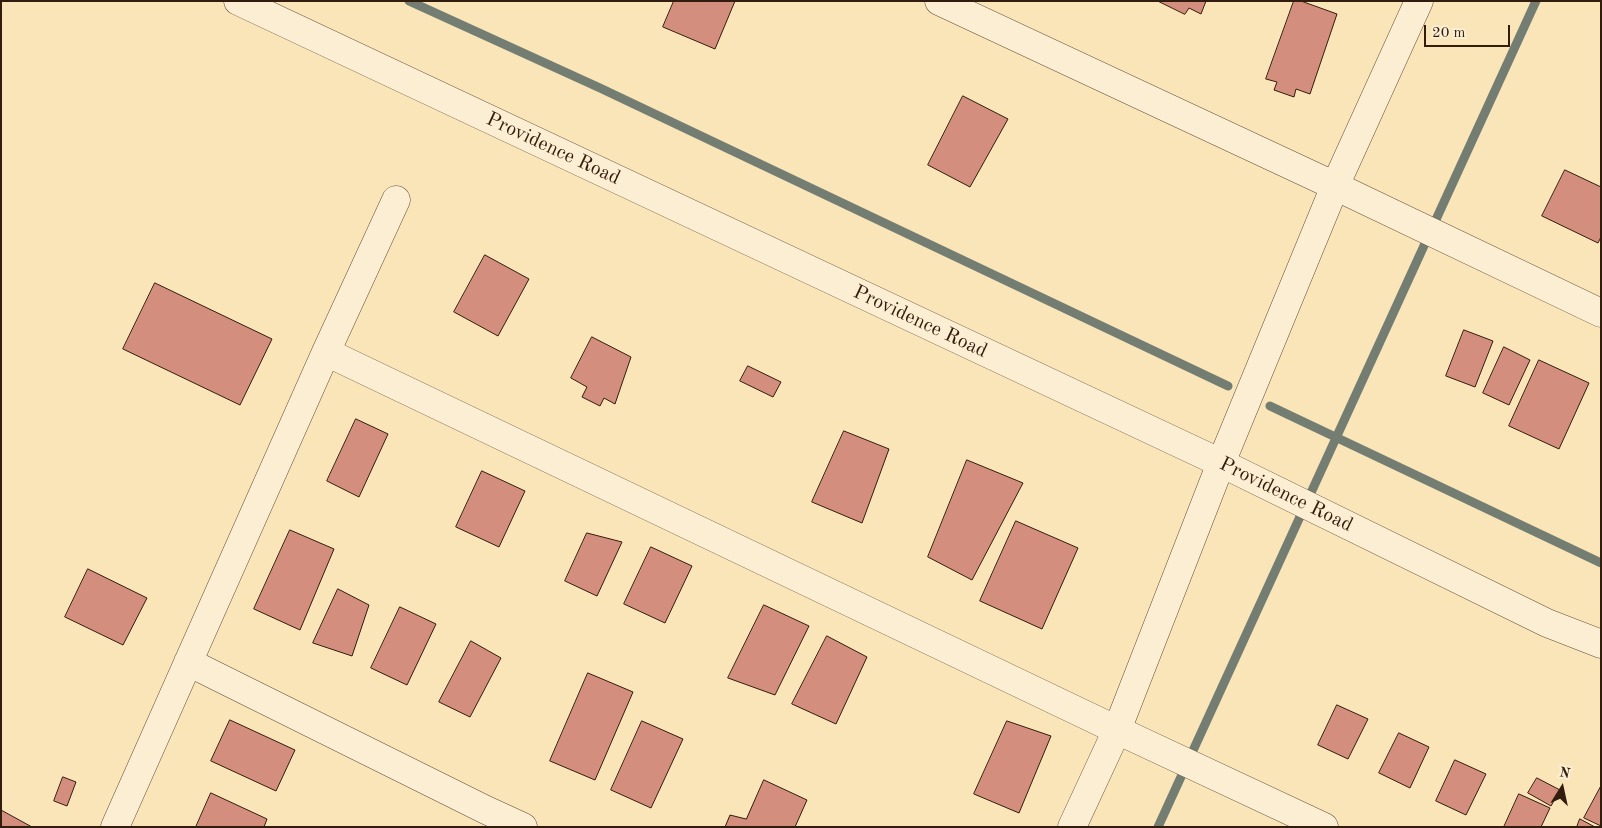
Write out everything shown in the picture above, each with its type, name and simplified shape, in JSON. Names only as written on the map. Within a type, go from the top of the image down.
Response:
[{"type":"street","name":"Providence Road","points":[[238,1],[1221,463],[1547,622],[1601,644]]},
{"type":"street","points":[[939,1],[1601,313]]},
{"type":"street","points":[[1072,827],[1117,730],[1221,463],[1335,186],[1419,1]]},
{"type":"street","points":[[115,827],[326,352],[396,200]]},
{"type":"street","points":[[326,352],[1324,827]]},
{"type":"street","points":[[188,662],[482,818],[523,827]]},
{"type":"building","points":[[674,1],[735,1],[715,49],[663,27]]},
{"type":"building","points":[[1158,1],[1206,1],[1201,14],[1189,8],[1185,14]]},
{"type":"building","points":[[1294,1],[1301,1],[1337,14],[1310,94],[1296,89],[1294,97],[1274,90],[1277,82],[1266,79]]},
{"type":"building","points":[[963,96],[1008,119],[970,187],[928,165]]},
{"type":"building","points":[[1565,170],[1601,187],[1601,237],[1598,243],[1542,216]]},
{"type":"building","points":[[485,255],[529,279],[498,336],[454,312]]},
{"type":"building","points":[[155,283],[272,339],[240,405],[123,349]]},
{"type":"building","points":[[1464,330],[1493,341],[1475,387],[1446,376]]},
{"type":"building","points":[[592,337],[631,357],[615,404],[604,398],[600,406],[582,397],[587,387],[571,378]]},
{"type":"building","points":[[1504,347],[1530,360],[1509,405],[1483,393]]},
{"type":"building","points":[[1539,360],[1589,383],[1559,449],[1509,426]]},
{"type":"building","points":[[748,366],[781,382],[773,397],[740,381]]},
{"type":"building","points":[[356,419],[388,434],[359,497],[327,481]]},
{"type":"building","points":[[844,431],[889,449],[862,523],[812,502]]},
{"type":"building","points":[[967,460],[1023,483],[972,580],[928,557]]},
{"type":"building","points":[[482,471],[525,491],[499,547],[456,527]]},
{"type":"building","points":[[1016,521],[1078,548],[1042,629],[980,601]]},
{"type":"building","points":[[290,530],[334,549],[300,630],[254,609]]},
{"type":"building","points":[[587,533],[622,542],[597,596],[565,581]]},
{"type":"building","points":[[651,547],[692,566],[665,623],[624,604]]},
{"type":"building","points":[[88,569],[147,598],[123,645],[65,617]]},
{"type":"building","points":[[338,589],[369,605],[352,656],[313,643]]},
{"type":"building","points":[[764,605],[809,626],[775,695],[728,678]]},
{"type":"building","points":[[400,607],[436,624],[407,685],[371,668]]},
{"type":"building","points":[[827,636],[867,657],[836,724],[792,704]]},
{"type":"building","points":[[471,641],[501,658],[470,717],[439,702]]},
{"type":"building","points":[[588,673],[633,692],[595,780],[550,761]]},
{"type":"building","points":[[1337,705],[1368,719],[1348,759],[1318,745]]},
{"type":"building","points":[[230,720],[295,750],[276,791],[211,761]]},
{"type":"building","points":[[642,721],[683,739],[651,808],[611,790]]},
{"type":"building","points":[[1007,721],[1051,736],[1019,813],[974,794]]},
{"type":"building","points":[[1399,733],[1429,747],[1410,788],[1379,773]]},
{"type":"building","points":[[1455,760],[1486,774],[1466,815],[1436,801]]},
{"type":"building","points":[[63,777],[76,782],[67,806],[54,801]]},
{"type":"building","points":[[1537,778],[1560,790],[1551,806],[1528,793]]},
{"type":"building","points":[[764,780],[807,800],[795,827],[725,827],[730,815],[746,819]]},
{"type":"building","points":[[1601,786],[1601,826],[1584,818]]},
{"type":"building","points":[[211,793],[267,819],[264,827],[196,827]]},
{"type":"building","points":[[1519,794],[1550,808],[1541,827],[1504,827]]},
{"type":"building","points":[[1,810],[32,827],[1,827]]},
{"type":"building","points":[[1580,819],[1595,827],[1577,827]]},
{"type":"waterway","points":[[409,1],[600,88],[1228,386]]},
{"type":"waterway","points":[[1158,827],[1536,1]]},
{"type":"waterway","points":[[1270,406],[1601,563]]}]
